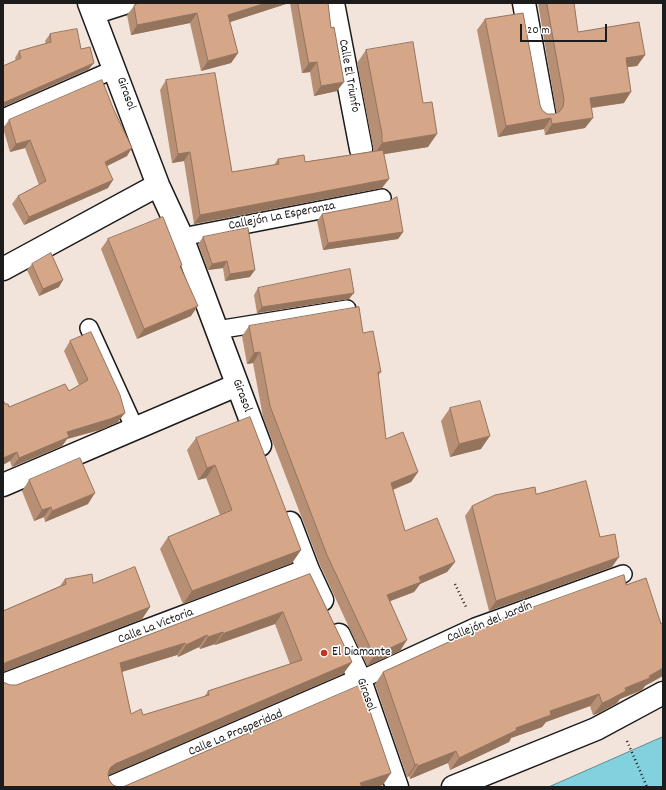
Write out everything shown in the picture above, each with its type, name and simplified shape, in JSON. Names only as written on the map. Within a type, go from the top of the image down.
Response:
[{"type":"street","points":[[91,8],[124,3]]},
{"type":"street","name":"Calle El Triunfo","points":[[333,3],[361,149]]},
{"type":"street","points":[[524,3],[544,113]]},
{"type":"street","name":"Girasol","points":[[91,8],[116,69],[158,185],[182,237],[268,467]]},
{"type":"street","points":[[3,269],[158,185]]},
{"type":"street","points":[[3,485],[237,386]]},
{"type":"street","name":"Girasol","points":[[282,504],[308,570],[360,680],[397,787]]},
{"type":"street","name":"Calle La Victoria","points":[[3,685],[308,570]]},
{"type":"street","name":"Calle La Prosperidad","points":[[112,787],[360,680]]},
{"type":"street","points":[[453,787],[596,729],[663,693]]},
{"type":"lane","points":[[3,118],[116,69]]},
{"type":"lane","name":"Callejón La Esperanza","points":[[182,237],[382,198]]},
{"type":"lane","points":[[217,330],[347,309]]},
{"type":"lane","points":[[89,328],[135,429]]},
{"type":"lane","name":"Callejón del Jardín","points":[[360,680],[475,627],[623,574]]},
{"type":"path","points":[[626,737],[647,787]]},
{"type":"water","points":[[663,737],[663,787],[549,787]]},
{"type":"building","points":[[138,3],[266,3],[228,15],[238,53],[208,61],[197,13],[137,25],[134,6]]},
{"type":"building","points":[[298,3],[328,3],[331,28],[334,27],[344,82],[321,86],[317,62],[309,63]]},
{"type":"building","points":[[547,3],[574,3],[578,32],[639,22],[645,55],[626,58],[631,92],[590,98],[593,118],[552,124],[551,118],[506,126],[485,19],[523,13],[540,105],[542,110],[547,114],[554,114],[559,112],[563,107],[564,100]]},
{"type":"building","points":[[77,29],[81,49],[90,47],[94,63],[3,103],[3,66],[21,58],[19,51],[51,42],[50,34]]},
{"type":"building","points":[[413,42],[423,103],[432,102],[437,134],[382,143],[382,134],[366,50]]},
{"type":"building","points":[[215,73],[232,172],[279,164],[278,159],[304,155],[305,162],[383,150],[389,179],[200,215],[190,152],[178,154],[166,80]]},
{"type":"building","points":[[102,80],[113,108],[132,148],[105,162],[113,180],[29,217],[18,196],[46,181],[30,140],[16,144],[9,120]]},
{"type":"building","points":[[397,197],[403,232],[328,243],[322,214],[389,201]]},
{"type":"building","points":[[163,217],[182,265],[180,266],[198,306],[144,329],[108,239]]},
{"type":"building","points":[[248,228],[255,270],[230,274],[227,261],[212,264],[203,237]]},
{"type":"building","points":[[51,253],[63,280],[43,289],[32,264]]},
{"type":"building","points":[[350,269],[354,293],[262,307],[258,288]]},
{"type":"building","points":[[359,307],[363,333],[373,331],[381,372],[378,372],[386,439],[403,432],[418,472],[391,483],[405,531],[437,518],[455,562],[419,577],[421,582],[387,595],[407,640],[374,656],[327,555],[270,406],[260,352],[254,353],[249,326]]},
{"type":"building","points":[[91,332],[120,395],[125,413],[67,432],[69,437],[19,458],[17,452],[3,458],[3,400],[9,407],[65,384],[69,391],[88,380],[70,341]]},
{"type":"building","points":[[480,401],[490,436],[459,444],[450,408]]},
{"type":"building","points":[[250,417],[301,550],[192,591],[168,537],[232,510],[215,465],[207,468],[196,438]]},
{"type":"building","points":[[80,458],[95,493],[52,511],[51,507],[42,510],[29,480]]},
{"type":"building","points":[[586,481],[600,537],[615,534],[619,557],[496,601],[472,506],[495,495],[535,487],[536,494]]},
{"type":"building","points":[[135,567],[150,607],[3,664],[3,611],[66,584],[65,579],[92,574],[93,583]]},
{"type":"building","points":[[310,574],[352,662],[115,764],[110,768],[108,774],[109,780],[113,785],[118,787],[3,787],[3,682],[10,685],[16,685]],"holes":[[[283,612],[302,660],[208,691],[209,695],[143,715],[141,709],[131,714],[120,663],[185,643],[186,645],[207,635],[208,637],[223,632],[224,633]]]},
{"type":"building","points":[[624,575],[626,585],[646,578],[661,624],[663,623],[663,668],[649,676],[650,678],[625,688],[626,691],[602,703],[599,694],[550,711],[551,715],[516,728],[517,730],[459,758],[456,751],[418,766],[417,764],[415,765],[383,672],[453,640],[502,621],[501,619]]},
{"type":"building","points":[[361,685],[391,773],[360,783],[362,787],[122,787],[125,786]]},
{"type":"place","name":"El Diamante","points":[[324,653]]}]
